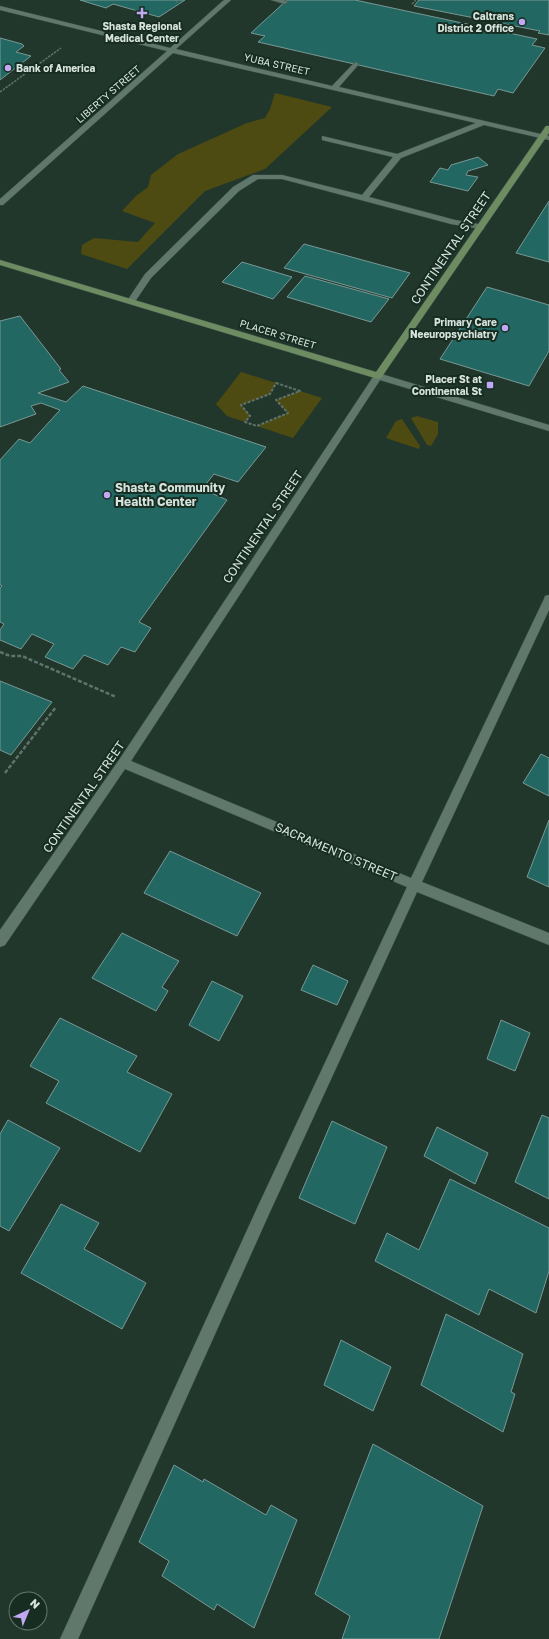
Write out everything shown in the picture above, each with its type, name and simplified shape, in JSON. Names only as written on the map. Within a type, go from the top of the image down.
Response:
[{"type":"main road","name":"CONTINENTAL STREET","points":[[378,376],[481,227],[546,137],[549,128]]},
{"type":"main road","name":"PLACER STREET","points":[[0,262],[378,376]]},
{"type":"street","name":"LIBERTY STREET","points":[[0,203],[228,0]]},
{"type":"street","points":[[274,0],[285,2]]},
{"type":"street","name":"YUBA STREET","points":[[0,8],[546,137]]},
{"type":"street","points":[[334,88],[356,64]]},
{"type":"street","points":[[364,198],[398,156],[484,123]]},
{"type":"street","points":[[325,138],[398,156]]},
{"type":"street","points":[[131,301],[148,276],[236,189],[256,177],[282,177],[454,222],[481,227]]},
{"type":"street","name":"PLACER STREET","points":[[378,376],[549,428]]},
{"type":"street","name":"CONTINENTAL STREET","points":[[0,941],[123,763],[378,376]]},
{"type":"street","points":[[69,1639],[264,1209],[549,599]]},
{"type":"street","name":"SACRAMENTO STREET","points":[[123,763],[415,885],[549,939]]},
{"type":"path","points":[[412,4],[416,0]]},
{"type":"path","points":[[0,92],[55,51],[64,47]]},
{"type":"path","points":[[276,383],[300,391],[276,400],[288,413],[257,426],[245,422],[250,416],[241,405],[270,394],[276,383]]},
{"type":"path","points":[[0,652],[10,656],[22,656],[116,697]]},
{"type":"path","points":[[5,773],[56,707]]},
{"type":"shaded area","points":[[275,93],[332,107],[265,169],[205,191],[127,269],[81,254],[82,245],[94,238],[138,242],[155,223],[122,211],[136,196],[148,187],[151,175],[178,154],[247,123],[265,118],[270,109]]},
{"type":"shaded area","points":[[241,372],[276,383],[270,394],[241,405],[250,416],[245,422],[227,416],[216,404]]},
{"type":"shaded area","points":[[300,391],[322,398],[293,438],[257,426],[288,413],[276,400]]},
{"type":"shaded area","points":[[417,416],[438,422],[438,434],[431,446],[427,445],[411,418]]},
{"type":"shaded area","points":[[402,419],[420,446],[419,449],[386,438],[396,421]]},
{"type":"building","points":[[80,0],[185,0],[159,17],[113,4],[106,8]]},
{"type":"building","points":[[287,0],[355,0],[537,39],[532,45],[545,48],[513,93],[498,89],[494,96],[258,42],[265,36],[251,33]]},
{"type":"building","name":"Caltrans District 2 Office","points":[[419,0],[549,0],[549,35],[538,33],[540,31],[414,6]]},
{"type":"building","name":"Bank of America","points":[[0,38],[22,44],[24,46],[16,52],[31,56],[0,80]]},
{"type":"building","points":[[478,157],[488,165],[468,171],[466,175],[478,177],[468,191],[430,182],[440,168],[448,170],[451,165]]},
{"type":"building","points":[[549,201],[549,262],[516,253]]},
{"type":"building","points":[[304,244],[410,273],[392,298],[284,268]]},
{"type":"building","points":[[242,262],[292,277],[273,299],[222,282]]},
{"type":"building","points":[[305,276],[389,299],[371,322],[287,297]]},
{"type":"building","name":"Primary Care Neeuropsychiatry","points":[[487,287],[549,305],[549,351],[529,386],[440,359]]},
{"type":"building","name":"Shasta Community Health Center","points":[[20,316],[61,369],[59,370],[69,382],[38,393],[66,402],[83,386],[266,447],[238,482],[214,474],[202,489],[227,500],[139,622],[151,628],[135,652],[121,647],[108,665],[84,655],[73,669],[45,657],[54,644],[32,634],[21,649],[0,640],[0,630],[4,624],[0,622],[0,588],[2,586],[0,585],[0,460],[19,439],[30,443],[60,410],[41,403],[31,406],[36,414],[0,427],[0,321]]},
{"type":"building","points":[[0,681],[52,702],[11,755],[0,750]]},
{"type":"building","points":[[541,754],[549,758],[549,796],[523,783]]},
{"type":"building","points":[[549,820],[549,887],[527,877]]},
{"type":"building","points":[[170,851],[261,893],[237,936],[144,893]]},
{"type":"building","points":[[122,933],[179,961],[162,987],[168,991],[156,1011],[92,978]]},
{"type":"building","points":[[313,965],[348,981],[337,1005],[301,990]]},
{"type":"building","points":[[212,981],[243,996],[219,1041],[189,1025]]},
{"type":"building","points":[[60,1018],[137,1056],[127,1072],[172,1094],[140,1152],[46,1103],[59,1081],[30,1066]]},
{"type":"building","points":[[501,1020],[530,1033],[515,1071],[487,1059]]},
{"type":"building","points":[[542,1115],[549,1118],[549,1199],[515,1182]]},
{"type":"building","points":[[8,1120],[60,1148],[9,1231],[0,1226],[0,1134]]},
{"type":"building","points":[[332,1121],[387,1147],[355,1224],[299,1198]]},
{"type":"building","points":[[437,1127],[488,1153],[475,1184],[424,1156]]},
{"type":"building","points":[[450,1179],[549,1228],[549,1271],[536,1313],[489,1289],[479,1315],[375,1261],[387,1233],[419,1250]]},
{"type":"building","points":[[61,1204],[99,1223],[84,1249],[146,1283],[122,1329],[21,1273]]},
{"type":"building","points":[[446,1314],[523,1354],[511,1392],[515,1394],[503,1432],[421,1385]]},
{"type":"building","points":[[341,1340],[391,1367],[373,1411],[324,1385]]},
{"type":"building","points":[[373,1444],[483,1506],[439,1639],[342,1639],[350,1616],[315,1594]]},
{"type":"building","points":[[174,1465],[203,1482],[204,1479],[266,1515],[271,1505],[297,1520],[254,1628],[217,1604],[214,1610],[162,1576],[169,1561],[139,1542]]},
{"type":"place","name":"Shasta Regional Medical Center","points":[[142,13]]},
{"type":"place","name":"Caltrans District 2 Office","points":[[522,22]]},
{"type":"place","name":"Bank of America","points":[[8,68]]},
{"type":"place","name":"Primary Care Neeuropsychiatry","points":[[505,328]]},
{"type":"place","name":"Placer St at Continental St","points":[[490,385]]},
{"type":"place","name":"Shasta Community Health Center","points":[[107,495]]}]
